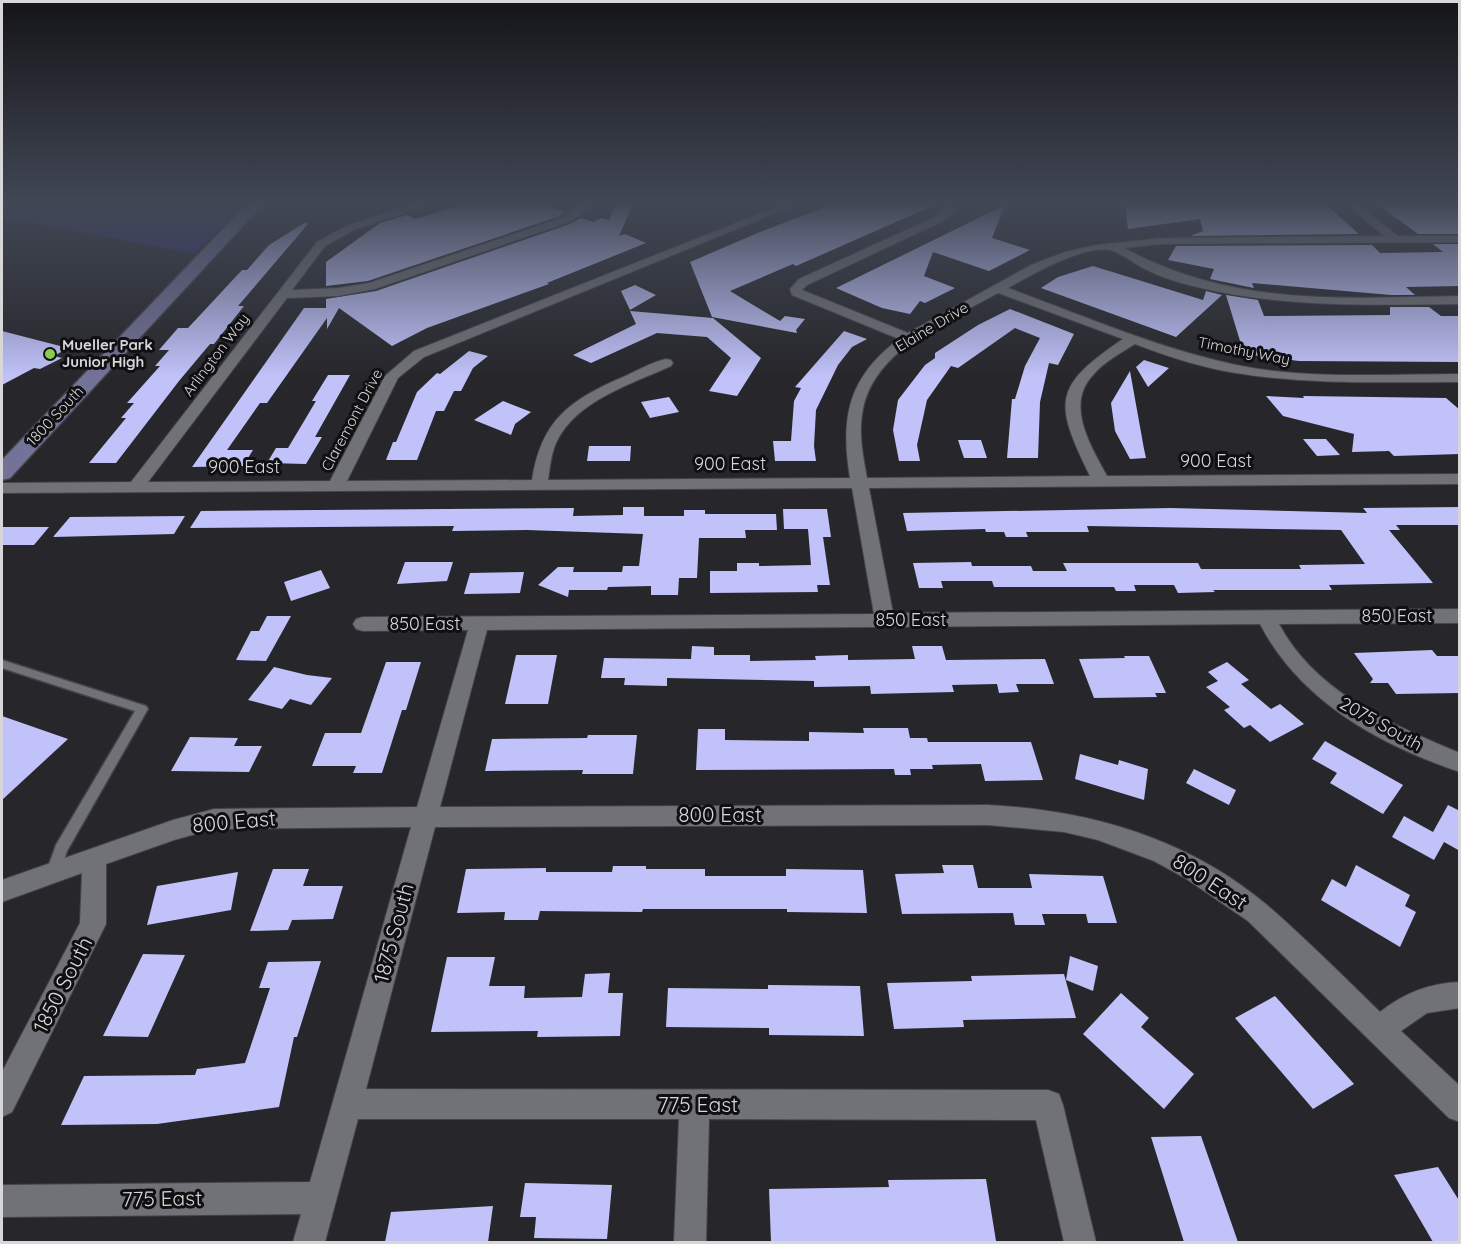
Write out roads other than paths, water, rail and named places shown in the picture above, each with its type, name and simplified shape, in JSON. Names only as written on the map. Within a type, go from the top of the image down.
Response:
[{"type":"main road","name":"1800 South","points":[[2,473],[201,261]]},
{"type":"street","name":"Arlington Way","points":[[136,487],[307,261]]},
{"type":"street","points":[[283,294],[338,292],[386,282],[446,261]]},
{"type":"street","name":"Claremont Drive","points":[[336,486],[392,376],[418,354],[650,261]]},
{"type":"street","points":[[848,261],[803,282],[796,292],[909,338]]},
{"type":"street","name":"Elaine Drive","points":[[885,620],[853,438],[855,410],[860,396],[874,370],[909,338],[1052,261]]},
{"type":"street","points":[[1138,261],[1177,278],[1239,294],[1300,301],[1460,300]]},
{"type":"street","name":"Timothy Way","points":[[998,289],[1133,339],[1214,365],[1275,376],[1460,378]]},
{"type":"street","points":[[1101,481],[1073,417],[1071,404],[1074,392],[1089,371],[1133,339]]},
{"type":"street","points":[[539,485],[548,445],[557,429],[570,414],[596,396],[666,363]]},
{"type":"street","name":"900 East","points":[[2,488],[1460,479]]},
{"type":"street","name":"850 East","points":[[363,624],[1460,616]]},
{"type":"street","name":"2075 South","points":[[1266,617],[1290,658],[1331,696],[1386,731],[1460,763]]},
{"type":"street","name":"1875 South","points":[[309,1242],[479,624]]},
{"type":"street","name":"800 East","points":[[2,891],[173,830],[214,819],[426,815],[988,815],[1041,818],[1136,840],[1197,870],[1227,890],[1257,913],[1460,1107]]},
{"type":"street","name":"1850 South","points":[[2,1102],[93,924],[94,859]]},
{"type":"street","points":[[1379,1031],[1415,1003],[1431,997],[1460,995]]},
{"type":"street","name":"775 East","points":[[347,1104],[1048,1105],[1080,1242]]},
{"type":"street","points":[[690,1242],[694,1105]]},
{"type":"street","name":"775 East","points":[[2,1201],[322,1198]]},
{"type":"lane","points":[[2,664],[142,709],[61,849],[53,873]]},
{"type":"place","name":"Mueller Park Junior High","points":[[50,354]]}]
